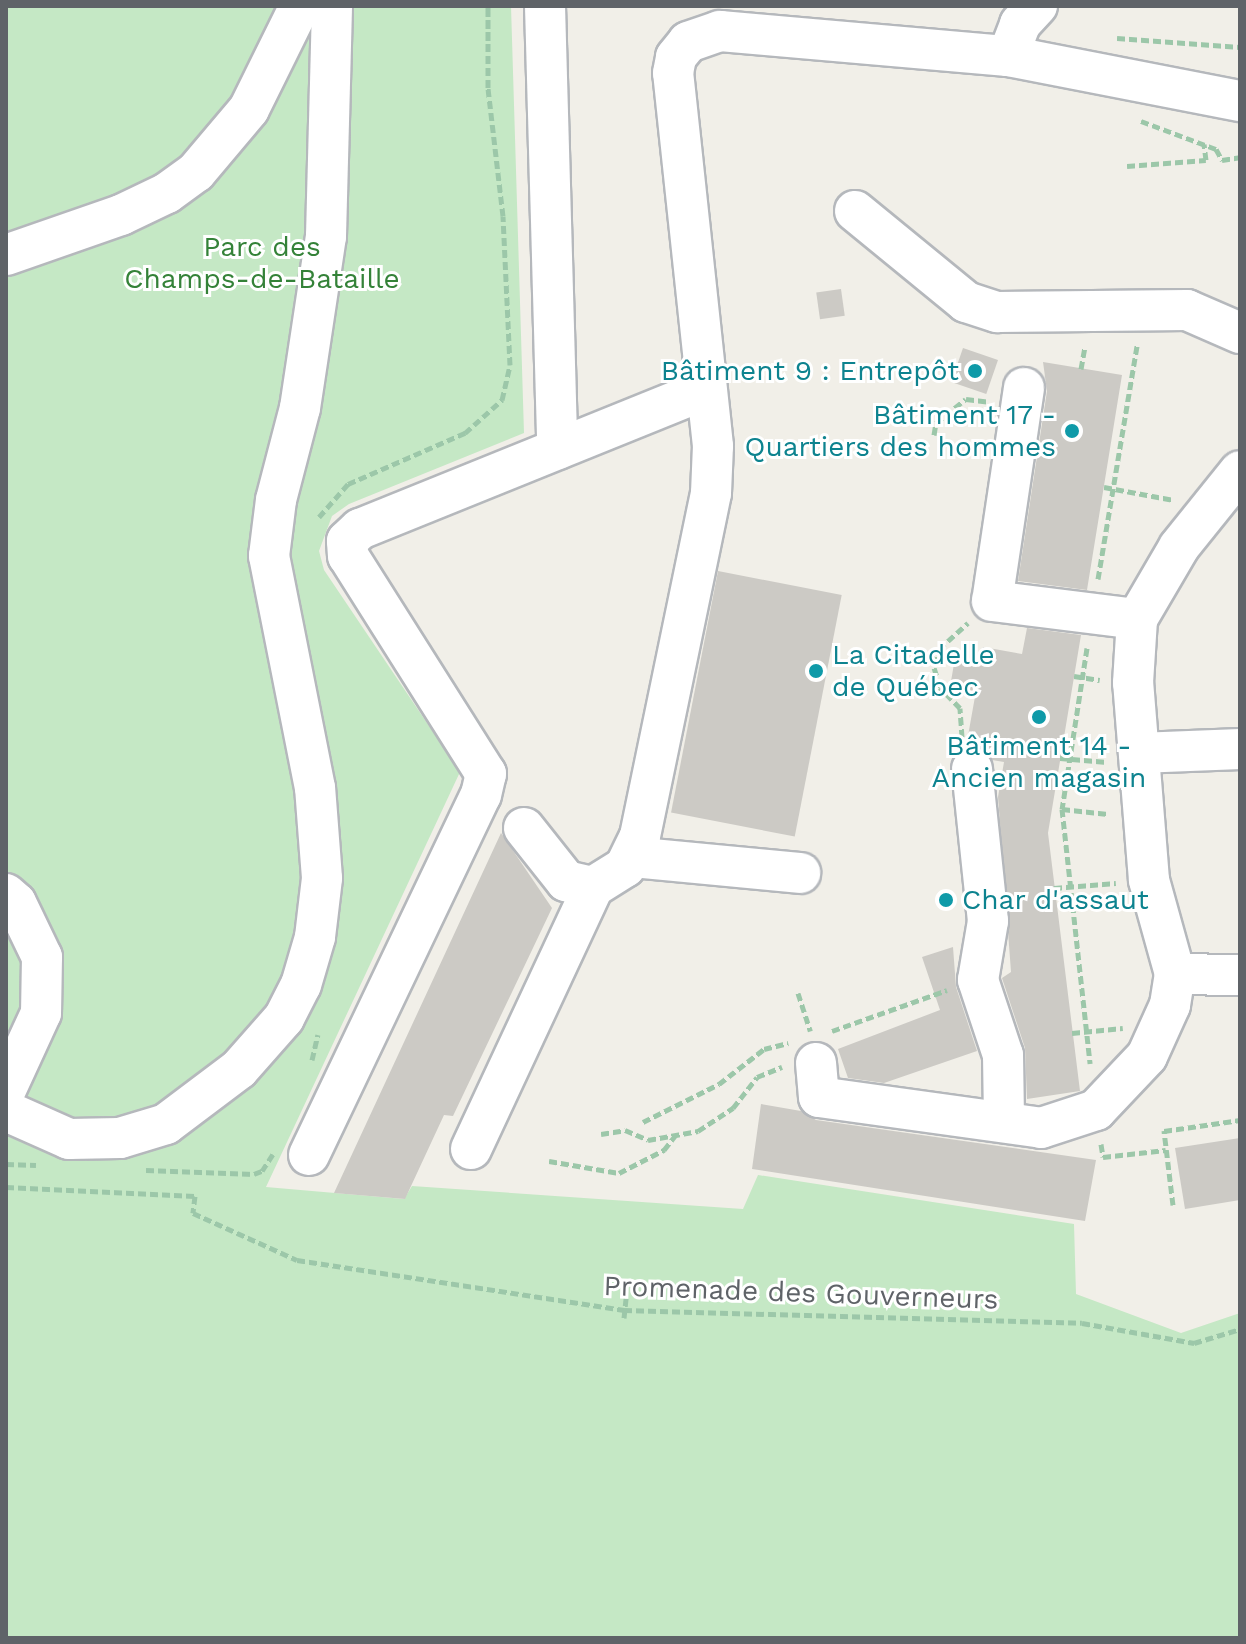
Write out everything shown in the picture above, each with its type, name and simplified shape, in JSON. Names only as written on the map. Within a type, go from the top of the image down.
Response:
[{"type":"street","points":[[6,255],[121,215],[167,193],[196,172],[249,109],[300,6]]},
{"type":"street","points":[[6,1111],[69,1139],[120,1138],[166,1124],[239,1069],[284,1018],[301,985],[315,937],[322,878],[315,788],[269,556],[276,500],[300,408],[326,236],[332,6]]},
{"type":"street","points":[[545,6],[557,449]]},
{"type":"street","points":[[1008,56],[1020,24],[1037,6]]},
{"type":"street","points":[[471,1149],[593,887],[632,857],[653,782],[711,493],[714,468],[673,73],[676,57],[688,42],[720,31],[1008,56],[1240,101]]},
{"type":"street","points":[[855,211],[966,302],[997,312],[1187,310],[1240,333]]},
{"type":"street","points":[[309,1155],[481,795],[486,774],[348,556],[347,541],[360,529],[706,389]]},
{"type":"street","points":[[1011,396],[992,601],[1093,610],[1137,619]]},
{"type":"street","points":[[816,1063],[819,1097],[1041,1128],[1096,1110],[1147,1056],[1165,1018],[1175,974],[1149,880],[1133,671],[1137,619],[1179,547],[1240,471]]},
{"type":"street","points":[[1139,759],[1240,749]]},
{"type":"street","points":[[972,769],[988,921],[978,980],[1003,1055],[1004,1122]]},
{"type":"street","points":[[524,828],[566,881],[593,887]]},
{"type":"street","points":[[632,857],[800,873]]},
{"type":"street","points":[[6,894],[16,903],[42,957],[41,1013],[6,1089]]},
{"type":"street","points":[[1175,974],[1240,975]]},
{"type":"path","points":[[315,528],[331,498],[348,484],[465,433],[502,400],[510,365],[488,88],[488,6]]},
{"type":"path","points":[[1127,166],[1206,160],[1204,144]]},
{"type":"path","points":[[1142,312],[1062,809],[1103,1157],[1166,1150]]},
{"type":"path","points":[[934,435],[936,423],[972,396],[1011,396]]},
{"type":"path","points":[[1104,487],[1144,494]]},
{"type":"path","points":[[972,769],[961,755],[960,708],[940,687],[933,664],[939,649],[992,601]]},
{"type":"path","points":[[1060,758],[1139,759]]},
{"type":"path","points":[[1062,809],[1144,818]]},
{"type":"path","points":[[1054,888],[1149,880]]},
{"type":"path","points":[[601,1134],[616,1129],[648,1140],[675,1136],[719,1119],[772,1068],[816,1063]]},
{"type":"path","points":[[1173,1205],[1164,1131],[1240,1120]]},
{"type":"path","points":[[549,1161],[619,1173],[664,1150],[675,1136]]},
{"type":"path","name":"Promenade des Gouverneurs","points":[[6,1187],[195,1196],[193,1213],[297,1260],[624,1310],[1082,1323],[1194,1343],[1240,1329]]},
{"type":"path","points":[[624,1318],[626,1298]]},
{"type":"green space","name":"Parc des Champs-de-Bataille","points":[[6,6],[511,6],[524,433],[349,504],[332,516],[319,551],[324,570],[460,772],[266,1187],[404,1199],[412,1186],[743,1209],[758,1175],[1074,1224],[1076,1294],[1181,1333],[1240,1313],[1240,1638],[6,1638]]},
{"type":"building","points":[[841,289],[845,316],[820,319],[816,292]]},
{"type":"building","name":"Bâtiment 9 : Entrepôt","points":[[963,348],[998,360],[986,394],[951,382]]},
{"type":"building","name":"Bâtiment 17 - Quartiers des hommes","points":[[1043,362],[1122,375],[1087,590],[1018,581],[1047,391]]},
{"type":"building","points":[[718,571],[842,595],[795,837],[671,812]]},
{"type":"building","points":[[1027,628],[1081,635],[1048,833],[1080,1091],[1027,1099],[1025,1048],[1002,978],[1011,972],[998,797],[1004,762],[992,760],[981,748],[966,747],[976,691],[950,687],[955,658],[981,662],[983,647],[1022,654]]},
{"type":"building","points":[[501,833],[552,908],[453,1116],[444,1115],[405,1199],[334,1193]]},
{"type":"building","points":[[953,947],[956,987],[977,1051],[884,1083],[848,1078],[838,1049],[940,1010],[922,957]]},
{"type":"building","points":[[761,1104],[801,1111],[816,1120],[1096,1160],[1085,1221],[752,1169]]},
{"type":"building","points":[[1240,1138],[1240,1200],[1185,1209],[1175,1148]]},
{"type":"place","name":"Bâtiment 9 : Entrepôt","points":[[975,371]]},
{"type":"place","name":"Bâtiment 17 - Quartiers des hommes","points":[[1072,431]]},
{"type":"place","name":"La Citadelle de Québec","points":[[816,671]]},
{"type":"place","name":"Bâtiment 14 - Ancien magasin","points":[[1039,717]]},
{"type":"place","name":"Char d'assaut","points":[[946,900]]}]
